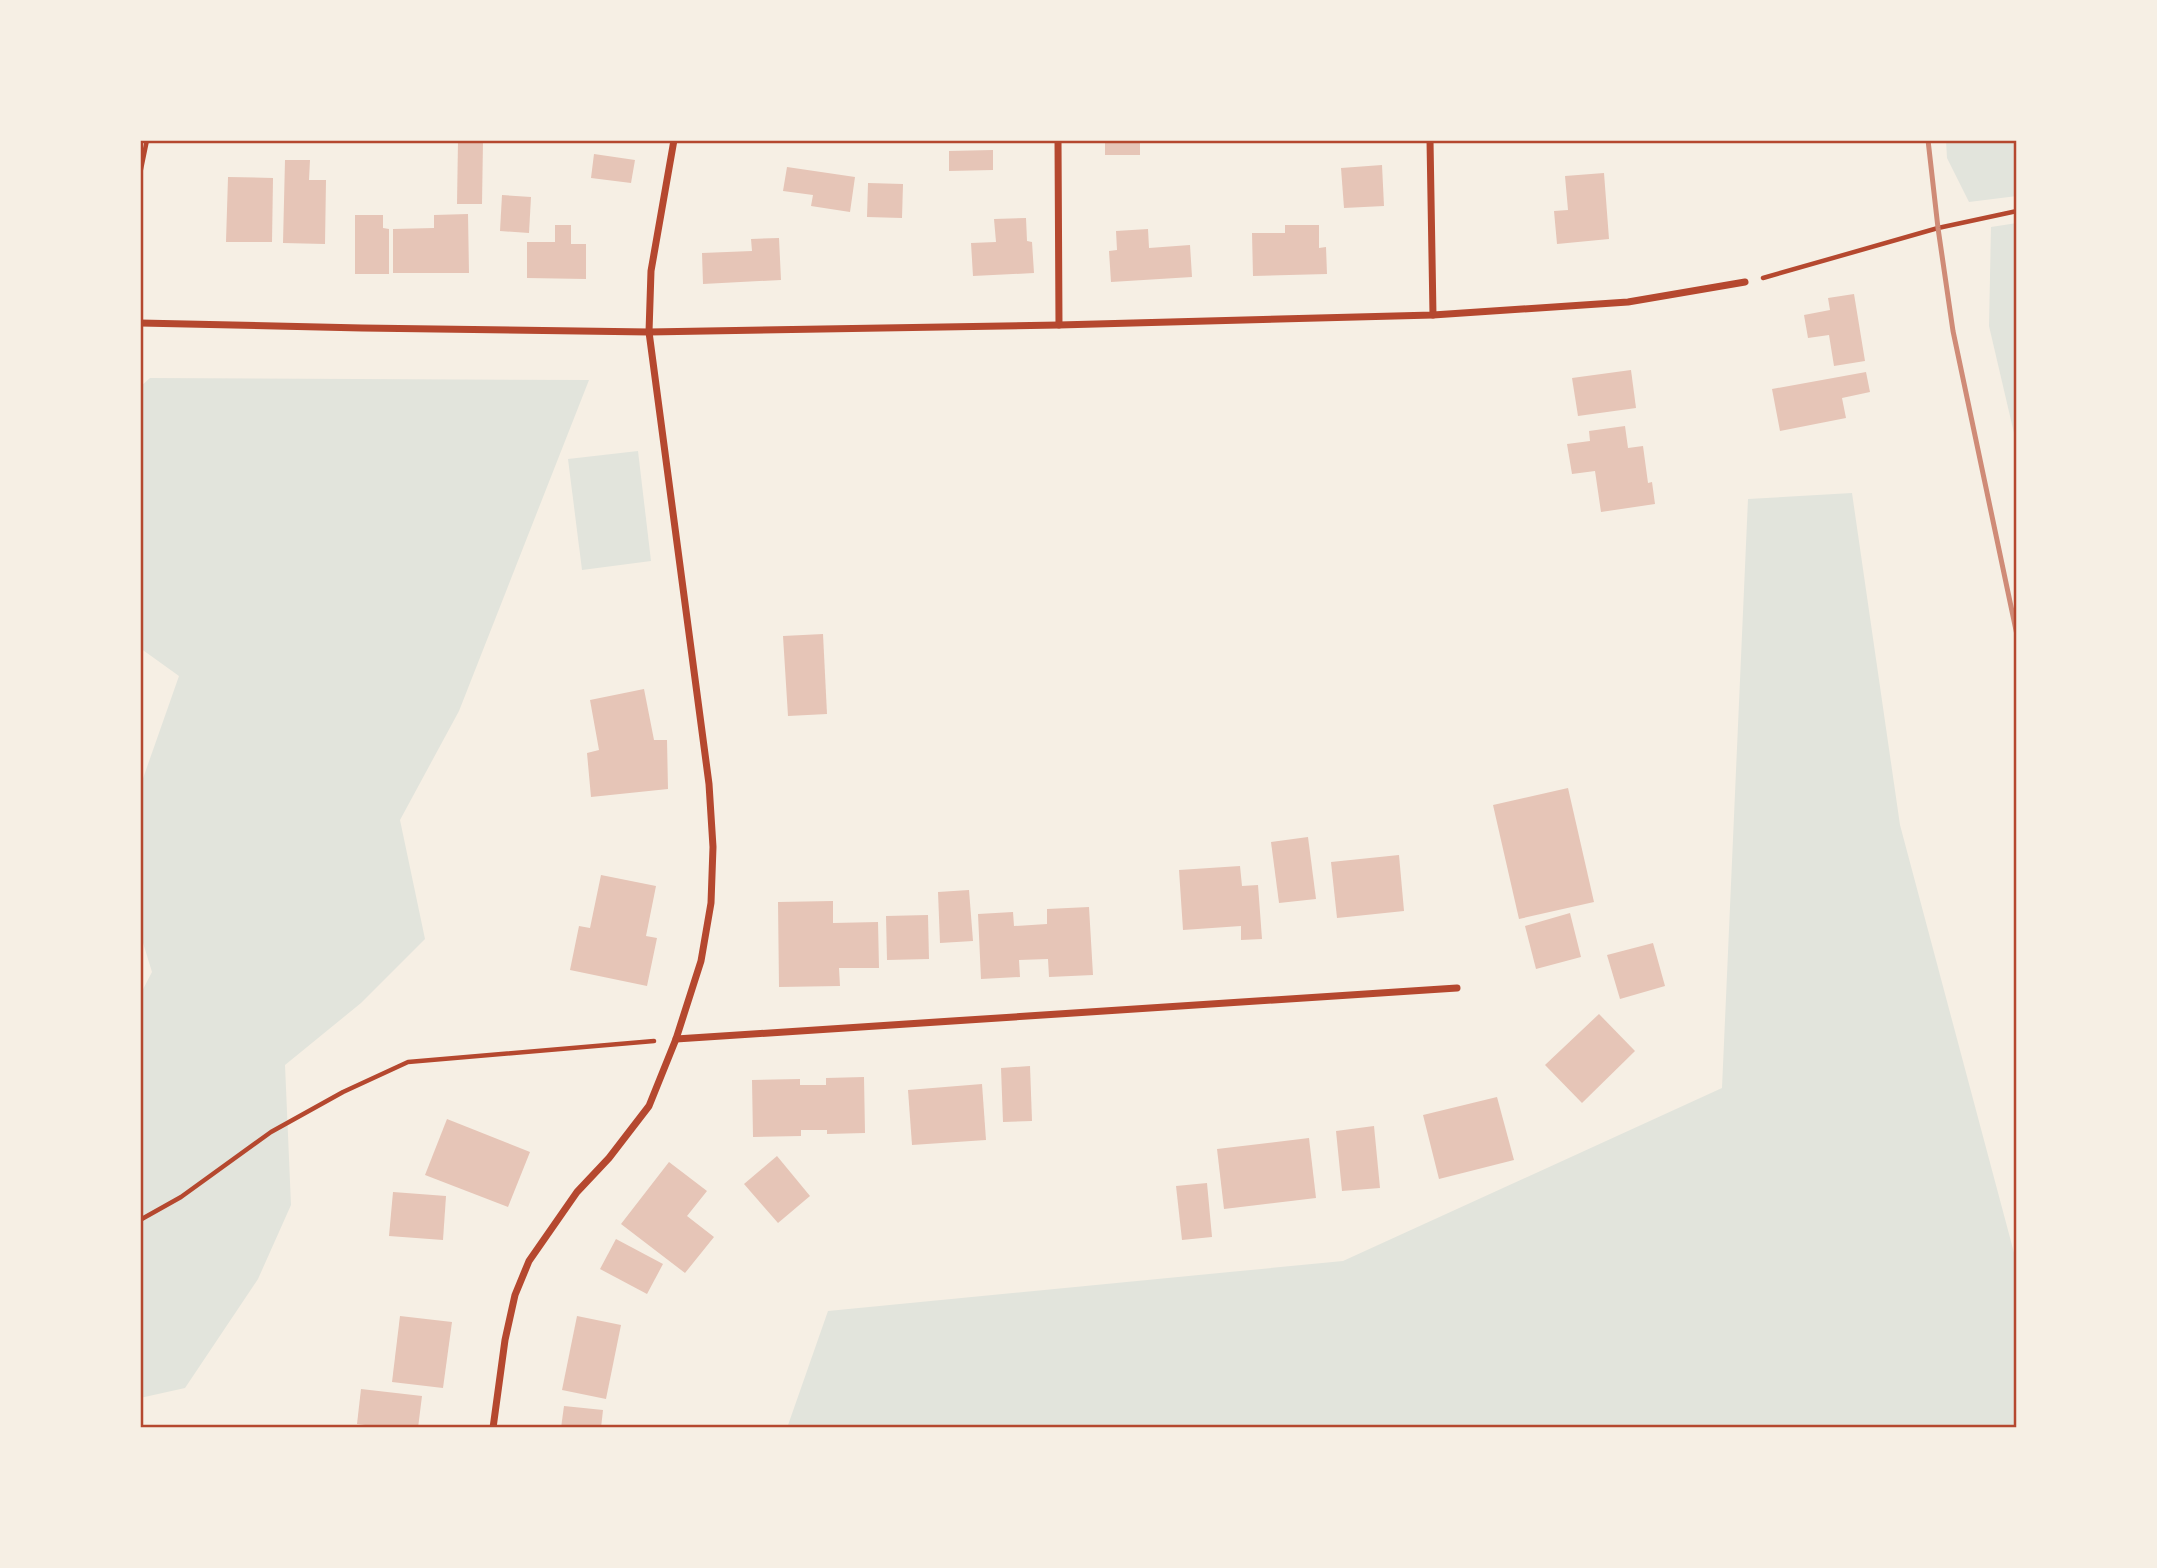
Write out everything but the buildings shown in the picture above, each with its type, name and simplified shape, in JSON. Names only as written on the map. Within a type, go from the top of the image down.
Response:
[{"type":"street","points":[[493,1428],[505,1340],[515,1296],[529,1261],[577,1192],[609,1158],[649,1106],[676,1039],[701,961],[710,903],[713,847],[709,784],[649,332],[651,271],[674,140]]},
{"type":"street","points":[[1058,140],[1059,325]]},
{"type":"street","points":[[1430,140],[1433,315]]},
{"type":"street","points":[[140,323],[649,332],[1059,325],[1433,315],[1628,302],[1745,282]]},
{"type":"street","points":[[676,1039],[1457,988]]},
{"type":"path","points":[[140,173],[147,140]]},
{"type":"path","points":[[1745,282],[1938,228],[2017,211]]},
{"type":"path","points":[[140,1220],[181,1197],[271,1132],[342,1092],[408,1062],[676,1039]]},
{"type":"shaded area","points":[[1946,140],[2017,140],[2017,196],[1969,202],[1947,158]]},
{"type":"shaded area","points":[[2017,223],[2017,446],[1989,326],[1991,227]]},
{"type":"shaded area","points":[[150,378],[589,380],[459,711],[400,820],[425,939],[361,1003],[285,1065],[291,1205],[258,1279],[185,1388],[140,1398],[140,995],[152,972],[140,933],[140,787],[179,676],[140,648],[140,387]]},
{"type":"shaded area","points":[[638,451],[651,561],[582,570],[568,459]]},
{"type":"shaded area","points":[[1852,493],[1900,825],[2017,1264],[2017,1428],[787,1428],[828,1311],[1343,1261],[1722,1088],[1748,499]]},
{"type":"railway","points":[[1928,140],[1953,331],[2017,635]]}]
